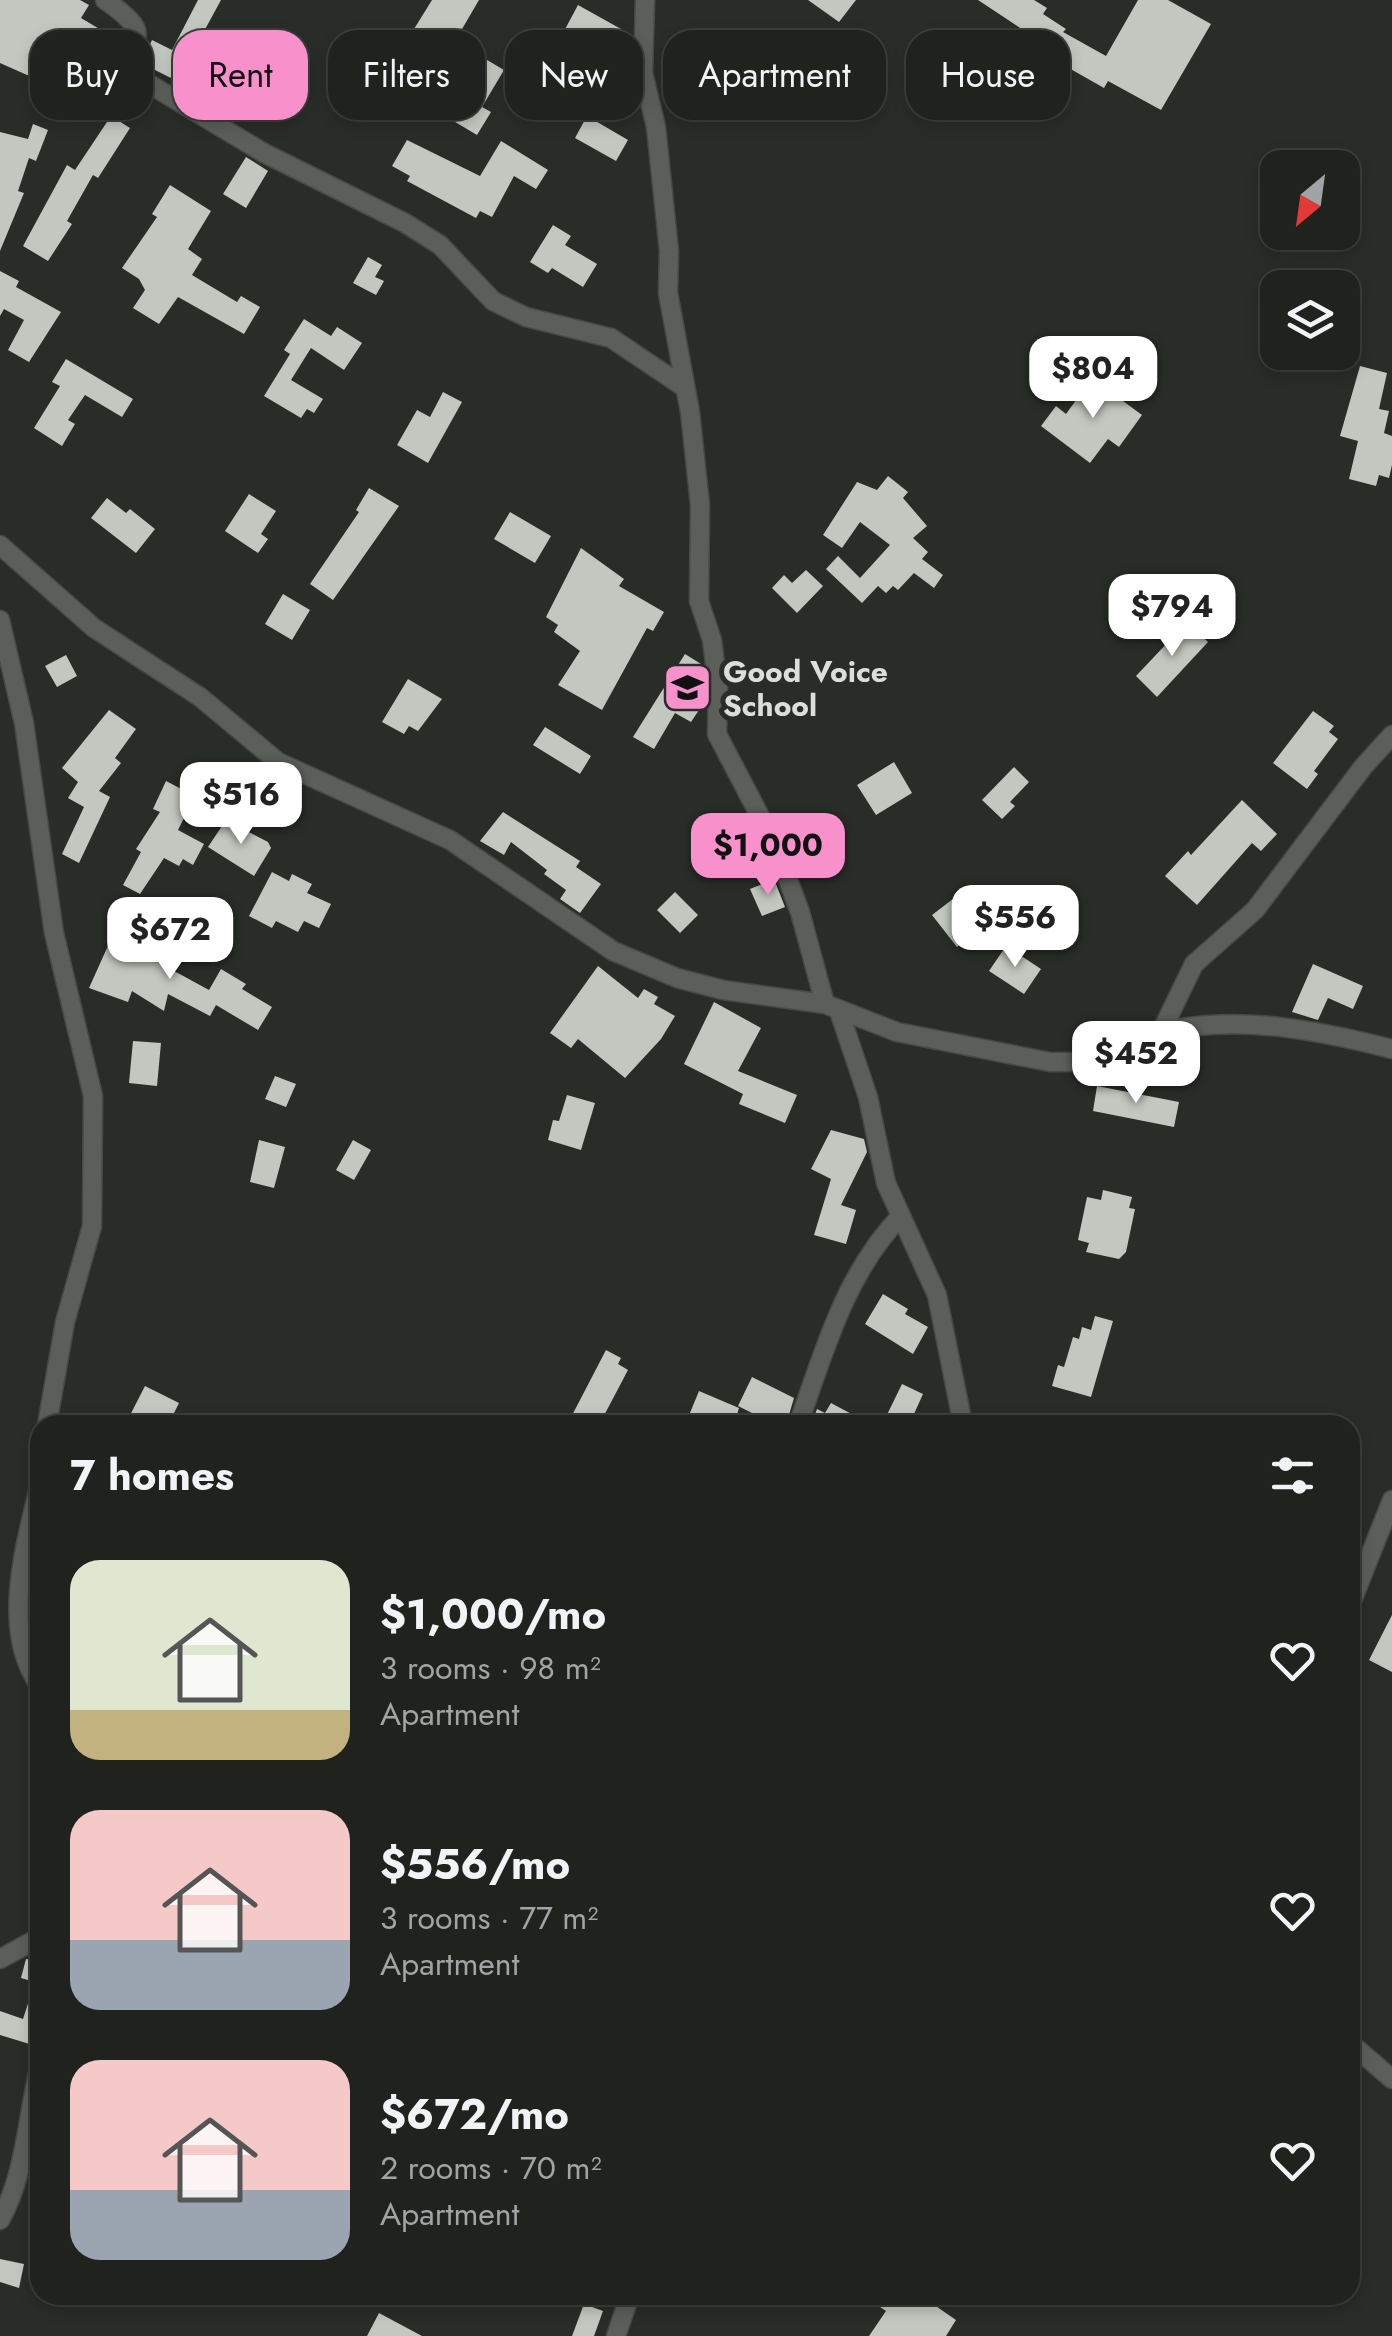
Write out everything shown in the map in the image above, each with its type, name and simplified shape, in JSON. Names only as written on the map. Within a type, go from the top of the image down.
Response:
[{"type":"street","points":[[105,0],[135,24],[138,37],[133,68],[144,82],[264,153],[405,222],[440,245],[492,301],[526,316],[612,338],[684,387]]},
{"type":"street","points":[[644,0],[643,72],[656,128],[669,252],[668,293],[700,505],[699,601],[712,640],[718,688],[717,734],[775,845],[868,1097],[886,1183],[937,1295],[961,1415]]},
{"type":"street","points":[[0,545],[94,628],[200,697],[278,762],[450,840],[612,951],[676,978],[832,1008],[897,1032],[1050,1062],[1082,1062],[1120,1051],[1161,1032],[1202,1022],[1287,1028],[1392,1049]]},
{"type":"street","points":[[0,620],[24,723],[54,934],[93,1096],[92,1226],[64,1322],[49,1415]]},
{"type":"street","points":[[1161,1032],[1194,964],[1255,910],[1392,735]]},
{"type":"street","points":[[802,1415],[837,1316],[877,1241],[900,1217]]},
{"type":"street","points":[[1360,1581],[1392,1500]]},
{"type":"street","points":[[30,1524],[14,1620],[18,1648],[30,1669]]},
{"type":"street","points":[[0,1959],[30,1942]]},
{"type":"street","points":[[1360,2051],[1392,2079]]},
{"type":"street","points":[[0,2220],[8,2206],[30,2114]]},
{"type":"street","points":[[616,2336],[627,2305]]},
{"type":"building","points":[[0,0],[80,0],[89,5],[81,18],[101,30],[30,30],[30,75],[0,63]]},
{"type":"building","points":[[198,0],[221,0],[205,30],[182,30]]},
{"type":"building","points":[[432,0],[479,0],[461,30],[413,30]]},
{"type":"building","points":[[808,0],[856,0],[839,22]]},
{"type":"building","points":[[978,0],[1034,0],[1047,8],[1043,14],[1066,29],[1023,30]]},
{"type":"building","points":[[1138,0],[1168,0],[1211,24],[1161,110],[1108,81],[1104,88],[1070,69],[1070,36],[1106,56]]},
{"type":"building","points":[[578,5],[621,29],[620,30],[565,30]]},
{"type":"building","points":[[153,40],[172,50],[173,79],[153,69]]},
{"type":"building","points":[[485,59],[504,70],[485,102]]},
{"type":"building","points":[[485,109],[491,112],[477,135],[452,120],[485,120]]},
{"type":"building","points":[[108,120],[117,120],[130,128],[98,178],[93,175],[67,221],[72,224],[48,261],[23,246],[67,165],[75,170]]},
{"type":"building","points":[[585,120],[594,120],[628,140],[616,161],[575,138]]},
{"type":"building","points":[[33,124],[48,130],[36,161],[29,158],[18,191],[24,193],[0,251],[0,132],[28,139]]},
{"type":"building","points":[[407,140],[480,176],[501,141],[548,170],[536,189],[514,176],[492,217],[480,211],[476,218],[407,181],[410,176],[392,166]]},
{"type":"building","points":[[246,157],[268,171],[246,208],[223,194]]},
{"type":"building","points":[[170,185],[211,211],[188,249],[202,259],[192,275],[237,302],[241,296],[260,307],[244,334],[178,297],[159,324],[133,308],[145,290],[139,279],[122,268],[157,217],[152,214]]},
{"type":"building","points":[[553,225],[571,236],[565,245],[597,264],[583,287],[552,268],[548,273],[530,262]]},
{"type":"building","points":[[368,257],[382,265],[375,277],[384,281],[376,295],[353,283]]},
{"type":"building","points":[[0,271],[19,281],[16,287],[61,312],[29,362],[8,350],[24,320],[4,309],[0,316]]},
{"type":"building","points":[[304,319],[331,336],[337,327],[362,343],[344,370],[311,348],[291,380],[323,399],[314,413],[307,409],[301,418],[264,396],[290,354],[284,350]]},
{"type":"building","points":[[66,359],[133,399],[122,417],[85,395],[68,420],[75,424],[62,446],[34,428],[60,386],[52,382]]},
{"type":"building","points":[[1360,366],[1387,373],[1379,409],[1389,411],[1384,433],[1392,436],[1389,478],[1379,475],[1376,486],[1349,479],[1358,441],[1340,436]]},
{"type":"building","points":[[1092,378],[1142,415],[1119,447],[1108,439],[1090,463],[1041,426],[1056,406],[1066,414]]},
{"type":"building","points":[[443,392],[462,402],[428,463],[397,445],[417,410],[430,417]]},
{"type":"building","points":[[888,476],[908,492],[903,498],[927,526],[913,538],[928,552],[922,559],[943,575],[934,588],[914,573],[898,590],[893,586],[886,593],[878,586],[862,603],[826,569],[838,556],[860,578],[890,545],[860,522],[842,548],[823,535],[857,482],[877,490]]},
{"type":"building","points":[[369,488],[399,506],[333,600],[310,584],[359,512],[356,510]]},
{"type":"building","points":[[249,494],[276,511],[261,534],[268,539],[258,553],[225,531]]},
{"type":"building","points":[[107,498],[126,513],[130,509],[155,529],[136,553],[91,518]]},
{"type":"building","points":[[510,512],[551,536],[535,563],[494,539]]},
{"type":"building","points":[[581,548],[624,579],[619,586],[664,612],[653,631],[647,628],[602,710],[558,685],[580,651],[554,632],[558,625],[546,617]]},
{"type":"building","points":[[806,570],[823,586],[797,613],[772,588],[784,575],[792,583]]},
{"type":"building","points":[[283,594],[310,610],[292,640],[265,624]]},
{"type":"building","points":[[1187,622],[1208,642],[1157,697],[1136,676]]},
{"type":"building","points":[[685,654],[701,664],[685,690],[697,697],[694,702],[701,707],[691,722],[675,713],[654,749],[633,737]]},
{"type":"building","points":[[66,655],[77,676],[57,687],[45,666]]},
{"type":"building","points":[[408,679],[442,699],[418,731],[409,726],[404,734],[382,722]]},
{"type":"building","points":[[109,710],[136,729],[115,758],[121,763],[99,791],[110,797],[79,863],[62,854],[84,807],[68,798],[78,782],[62,768]]},
{"type":"building","points":[[1313,711],[1334,726],[1329,732],[1338,739],[1314,771],[1318,774],[1307,789],[1273,763]]},
{"type":"building","points":[[545,727],[591,756],[580,774],[533,745]]},
{"type":"building","points":[[894,762],[912,793],[876,815],[857,785]]},
{"type":"building","points":[[1014,767],[1029,782],[1010,802],[1015,806],[1002,819],[982,800]]},
{"type":"building","points":[[166,781],[195,796],[178,830],[204,844],[193,865],[183,859],[179,866],[164,858],[140,894],[123,885],[141,852],[136,849],[160,812],[153,809]]},
{"type":"building","points":[[1242,800],[1277,834],[1261,851],[1252,843],[1197,905],[1165,876],[1188,851],[1191,855]]},
{"type":"building","points":[[503,812],[580,861],[576,867],[601,884],[580,913],[560,899],[566,890],[544,874],[547,870],[511,842],[504,855],[480,841]]},
{"type":"building","points":[[226,820],[268,842],[271,848],[254,876],[208,847]]},
{"type":"building","points":[[272,872],[289,881],[292,874],[312,884],[307,893],[331,904],[319,928],[304,921],[298,932],[276,921],[272,928],[249,916]]},
{"type":"building","points":[[774,879],[785,907],[762,916],[750,889]]},
{"type":"building","points":[[966,889],[991,921],[957,947],[932,915]]},
{"type":"building","points":[[675,892],[698,915],[680,933],[657,910]]},
{"type":"building","points":[[125,926],[148,938],[141,953],[209,990],[221,969],[246,984],[242,989],[272,1007],[258,1030],[216,1005],[210,1016],[168,994],[164,1011],[132,991],[128,1002],[89,988],[116,928],[123,930]]},
{"type":"building","points":[[1006,946],[1041,969],[1024,994],[989,971]]},
{"type":"building","points":[[1313,964],[1363,986],[1353,1009],[1328,998],[1318,1020],[1292,1012]]},
{"type":"building","points":[[598,966],[638,998],[644,989],[658,997],[654,1004],[675,1016],[661,1039],[625,1078],[578,1039],[571,1048],[550,1033]]},
{"type":"building","points":[[714,1002],[761,1028],[738,1071],[797,1095],[785,1123],[739,1104],[743,1094],[684,1064]]},
{"type":"building","points":[[133,1041],[161,1043],[157,1086],[129,1083]]},
{"type":"building","points":[[275,1076],[296,1084],[286,1107],[265,1099]]},
{"type":"building","points":[[1097,1086],[1179,1102],[1174,1127],[1093,1111]]},
{"type":"building","points":[[567,1095],[595,1103],[581,1150],[548,1140],[553,1120],[559,1121]]},
{"type":"building","points":[[831,1130],[864,1139],[867,1152],[841,1205],[856,1210],[846,1244],[814,1235],[831,1179],[811,1169]]},
{"type":"building","points":[[259,1140],[285,1147],[274,1188],[250,1182]]},
{"type":"building","points":[[353,1140],[371,1150],[354,1180],[336,1170]]},
{"type":"building","points":[[1103,1190],[1132,1197],[1129,1208],[1135,1209],[1126,1252],[1119,1259],[1086,1252],[1089,1243],[1078,1240],[1087,1197],[1101,1200]]},
{"type":"building","points":[[883,1294],[908,1309],[905,1314],[928,1327],[913,1354],[865,1324]]},
{"type":"building","points":[[1095,1316],[1113,1321],[1091,1397],[1052,1386],[1058,1365],[1064,1367],[1073,1337],[1079,1339],[1082,1327],[1091,1330]]},
{"type":"building","points":[[606,1350],[621,1358],[618,1364],[628,1370],[604,1415],[572,1415]]},
{"type":"building","points":[[752,1377],[794,1398],[789,1415],[756,1415],[738,1406]]},
{"type":"building","points":[[902,1384],[923,1394],[914,1415],[887,1415]]},
{"type":"building","points":[[145,1386],[179,1403],[173,1415],[130,1415]]},
{"type":"building","points":[[699,1391],[739,1408],[737,1415],[689,1415]]},
{"type":"building","points":[[831,1403],[853,1415],[815,1415],[817,1409],[825,1413]]},
{"type":"building","points":[[1392,1615],[1392,1672],[1369,1660]]},
{"type":"building","points":[[26,1959],[30,1960],[30,1981],[21,1978]]},
{"type":"building","points":[[30,1997],[30,2044],[0,2035],[0,2011],[23,2019]]},
{"type":"building","points":[[0,2259],[24,2264],[19,2288],[0,2282]]},
{"type":"building","points":[[584,2305],[603,2311],[594,2336],[572,2336]]},
{"type":"building","points":[[877,2305],[934,2305],[956,2320],[946,2336],[869,2336],[886,2311]]},
{"type":"building","points":[[379,2313],[422,2336],[367,2336]]},
{"type":"place","name":"Good Voice School","points":[[688,688]]}]
